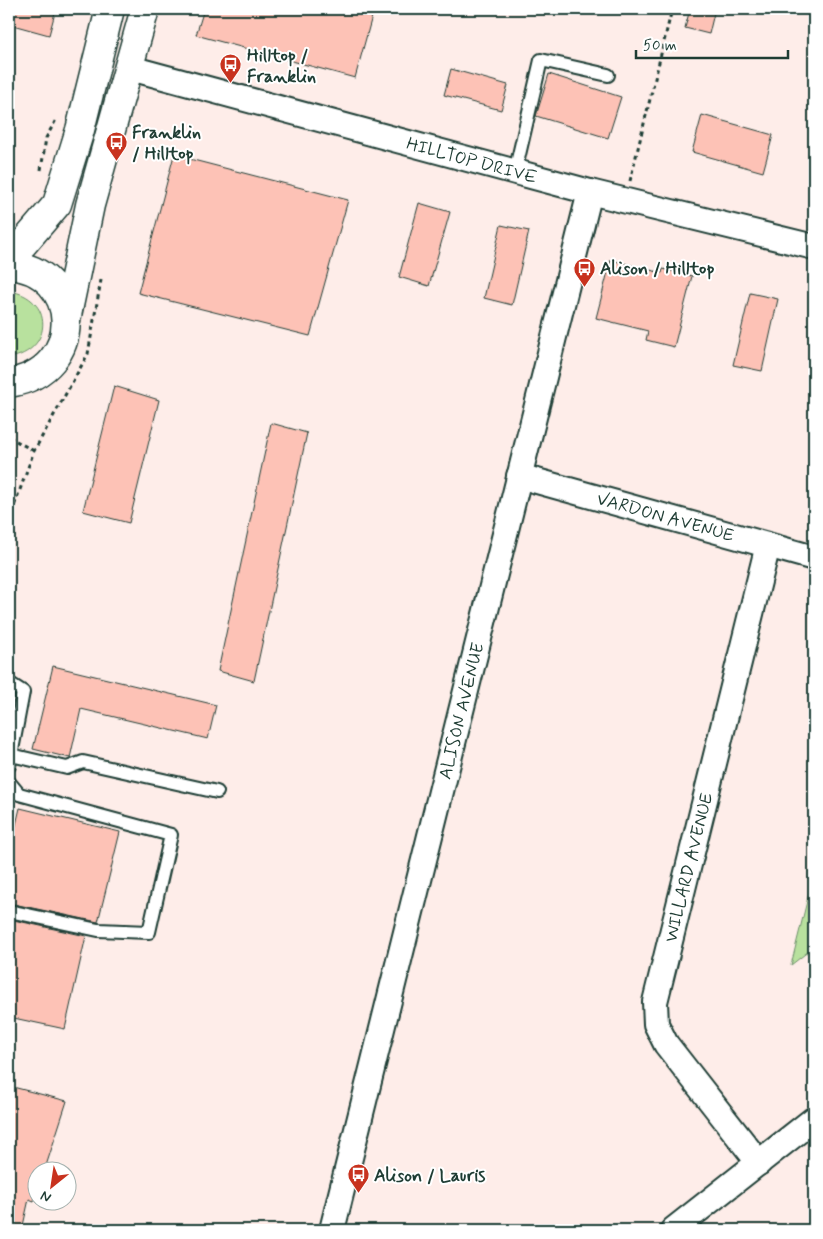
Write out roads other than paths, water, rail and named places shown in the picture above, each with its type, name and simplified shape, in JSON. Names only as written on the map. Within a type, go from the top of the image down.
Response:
[{"type":"main road","points":[[9,253],[23,244],[57,204],[80,130],[110,9]]},
{"type":"main road","points":[[9,403],[17,382],[43,371],[56,357],[64,339],[66,320],[90,205],[145,9]]},
{"type":"main road","points":[[9,265],[19,265],[37,273],[52,285],[62,302],[66,320]]},
{"type":"street","name":"HILLTOP DRIVE","points":[[130,68],[590,192],[814,247]]},
{"type":"street","name":"ALISON AVENUE","points":[[332,1230],[590,192]]},
{"type":"street","name":"VARDON AVENUE","points":[[519,476],[814,558]]},
{"type":"street","name":"WILLARD AVENUE","points":[[759,1163],[666,1044],[656,1024],[655,1002],[768,545]]},
{"type":"street","points":[[673,1230],[814,1120]]},
{"type":"lane","points":[[515,172],[541,60],[608,76]]},
{"type":"lane","points":[[9,683],[23,692],[10,761],[67,768],[84,762],[217,792]]},
{"type":"lane","points":[[9,782],[19,794],[170,835],[149,932],[98,930],[9,911]]},
{"type":"place","name":"Hilltop / Franklin","points":[[231,84]]},
{"type":"place","name":"Franklin / Hilltop","points":[[116,161]]},
{"type":"place","name":"Alison / Hilltop","points":[[584,287]]},
{"type":"place","name":"Alison / Lauris","points":[[358,1194]]}]
